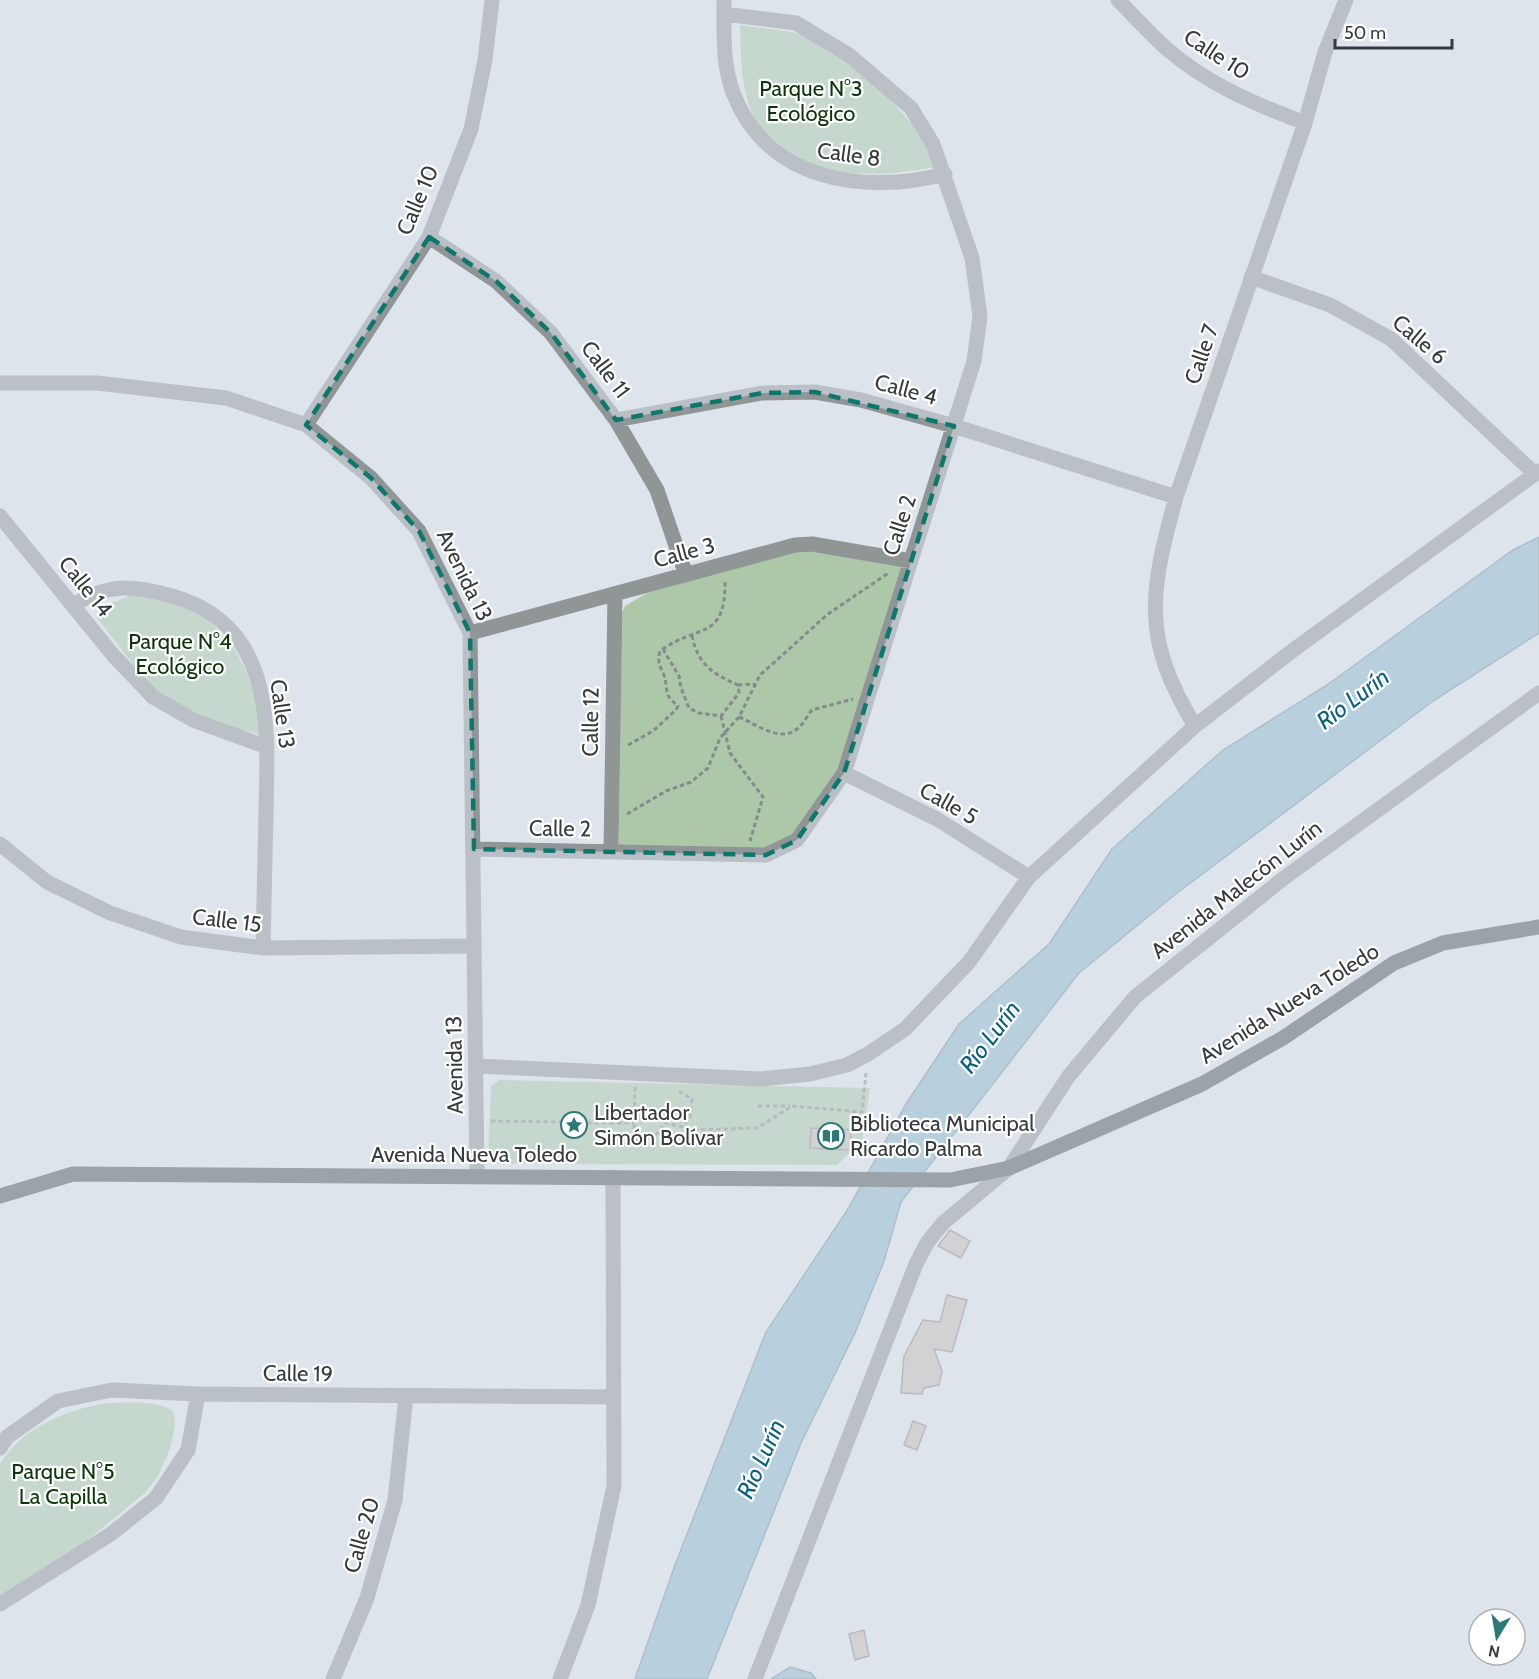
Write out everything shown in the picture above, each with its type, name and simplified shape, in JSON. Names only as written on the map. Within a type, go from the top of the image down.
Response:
[{"type":"main road","name":"Avenida Nueva Toledo","points":[[0,1196],[73,1174],[614,1177],[830,1181],[950,1180],[1009,1168],[1202,1084],[1283,1038],[1394,963],[1443,943],[1539,927]]},
{"type":"street","name":"Calle 10","points":[[306,425],[429,237],[471,129],[485,60],[492,0]]},
{"type":"street","name":"Calle 10","points":[[1118,0],[1168,50],[1216,84],[1260,107],[1305,123]]},
{"type":"street","name":"Calle 7","points":[[1195,726],[1174,691],[1161,657],[1155,626],[1157,577],[1176,497],[1305,123],[1324,52],[1346,0]]},
{"type":"street","name":"Calle 2","points":[[474,849],[766,855],[797,840],[844,773],[974,361],[980,316],[972,258],[933,144],[911,108],[849,55],[796,24],[724,7]]},
{"type":"street","name":"Calle 8","points":[[724,7],[725,60],[734,95],[752,128],[774,153],[808,172],[863,182],[911,181],[945,174]]},
{"type":"street","name":"Calle 11","points":[[429,237],[496,281],[551,333],[616,420],[657,490],[686,574]]},
{"type":"street","name":"Calle 6","points":[[1251,278],[1330,305],[1391,339],[1537,472]]},
{"type":"street","name":"Avenida 13","points":[[0,382],[97,383],[226,398],[306,425],[371,478],[419,531],[470,633],[477,1177]]},
{"type":"street","name":"Calle 4","points":[[616,420],[762,393],[815,392],[861,400],[954,426],[1176,497]]},
{"type":"street","points":[[476,1066],[761,1079],[810,1074],[847,1065],[868,1054],[905,1029],[969,962],[1029,877],[1195,726],[1292,651],[1537,472]]},
{"type":"street","name":"Calle 14","points":[[0,516],[153,697],[193,720],[267,747]]},
{"type":"street","name":"Calle 3","points":[[470,633],[795,545],[812,544],[911,561]]},
{"type":"street","name":"Calle 13","points":[[73,605],[92,593],[111,587],[136,587],[183,599],[204,608],[224,622],[247,653],[260,685],[267,747],[263,948]]},
{"type":"street","name":"Calle 12","points":[[611,852],[615,594]]},
{"type":"street","name":"Avenida Malecón Lurín","points":[[755,1679],[916,1264],[927,1243],[943,1223],[1009,1168],[1068,1077],[1135,997],[1284,878],[1538,698]]},
{"type":"street","name":"Calle 5","points":[[844,773],[936,819],[1029,877]]},
{"type":"street","name":"Calle 15","points":[[0,844],[47,882],[110,913],[181,937],[263,948],[474,946]]},
{"type":"street","points":[[560,1679],[588,1605],[614,1486],[614,1177]]},
{"type":"street","name":"Calle 19","points":[[2,1438],[58,1401],[112,1390],[198,1394],[614,1397]]},
{"type":"street","points":[[0,1604],[111,1534],[156,1498],[188,1450],[198,1394]]},
{"type":"street","name":"Calle 20","points":[[333,1679],[367,1598],[395,1500],[406,1396]]},
{"type":"path","points":[[623,806],[623,817],[642,803],[691,782],[708,768],[724,733],[739,717],[760,675],[828,614],[857,593],[911,561]]},
{"type":"path","points":[[716,578],[725,575],[725,606],[711,627],[676,639],[663,649],[657,660],[664,677],[667,696],[678,705],[687,706],[699,713],[721,716]]},
{"type":"path","points":[[692,634],[698,658],[716,674],[738,685],[754,684]]},
{"type":"path","points":[[663,649],[679,676],[687,706]]},
{"type":"path","points":[[738,685],[739,693],[721,716],[724,733],[730,753],[763,797],[746,854]]},
{"type":"path","points":[[739,717],[769,731],[789,734],[799,728],[812,710],[856,698],[853,708]]},
{"type":"path","points":[[625,736],[624,747],[664,722],[678,705]]},
{"type":"path","points":[[758,1106],[792,1106],[862,1112],[868,1054]]},
{"type":"path","points":[[636,1073],[634,1140],[648,1140],[656,1135],[665,1123],[697,1130],[757,1128],[792,1106]]},
{"type":"path","points":[[635,1089],[646,1090]]},
{"type":"path","points":[[668,1091],[678,1091],[692,1099],[690,1117],[682,1127]]},
{"type":"path","points":[[477,1120],[562,1122]]},
{"type":"path","points":[[587,1123],[634,1123]]},
{"type":"highlighted area","points":[[429,237],[496,281],[551,333],[616,420],[762,393],[815,392],[954,426],[844,773],[797,840],[766,855],[474,849],[470,633],[419,531],[371,478],[306,425]]},
{"type":"green space","name":"Parque N°3 Ecológico","points":[[740,25],[798,33],[841,56],[879,87],[921,134],[937,167],[876,174],[837,171],[800,158],[782,146],[756,120],[747,98],[742,74]]},
{"type":"green space","points":[[808,550],[906,563],[836,773],[793,836],[769,849],[619,845],[620,617],[625,606],[647,593],[795,551]]},
{"type":"green space","name":"Parque N°4 Ecológico","points":[[136,593],[171,600],[195,611],[226,638],[238,655],[254,693],[260,734],[220,725],[178,705],[150,686],[97,618],[100,608]]},
{"type":"green space","points":[[499,1080],[870,1088],[862,1141],[837,1165],[497,1164],[488,1157],[491,1086]]},
{"type":"green space","name":"Parque N°5 La Capilla","points":[[107,1403],[151,1403],[174,1412],[175,1426],[170,1449],[158,1476],[145,1493],[80,1546],[0,1596],[0,1464],[21,1440],[47,1422],[76,1410]]},
{"type":"water","name":"Río Lurín","points":[[1539,537],[1539,633],[1433,701],[1177,893],[1079,973],[901,1202],[884,1261],[855,1333],[801,1443],[707,1679],[635,1679],[675,1565],[766,1332],[848,1209],[906,1104],[959,1024],[1049,944],[1112,849],[1223,750],[1327,685],[1513,550]]},
{"type":"water","points":[[790,1667],[811,1673],[816,1679],[771,1679]]},
{"type":"building","points":[[811,1128],[851,1130],[850,1150],[810,1148]]},
{"type":"building","points":[[950,1230],[970,1241],[961,1258],[938,1246]]},
{"type":"building","points":[[947,1295],[967,1300],[952,1352],[934,1349],[942,1371],[939,1385],[924,1388],[922,1394],[901,1393],[904,1356],[923,1320],[940,1322]]},
{"type":"building","points":[[913,1421],[926,1426],[917,1450],[904,1445]]},
{"type":"building","points":[[864,1630],[869,1656],[855,1660],[849,1634]]},
{"type":"place","name":"Libertador Simón Bolívar","points":[[574,1125]]},
{"type":"place","name":"Biblioteca Municipal Ricardo Palma","points":[[831,1136]]}]
